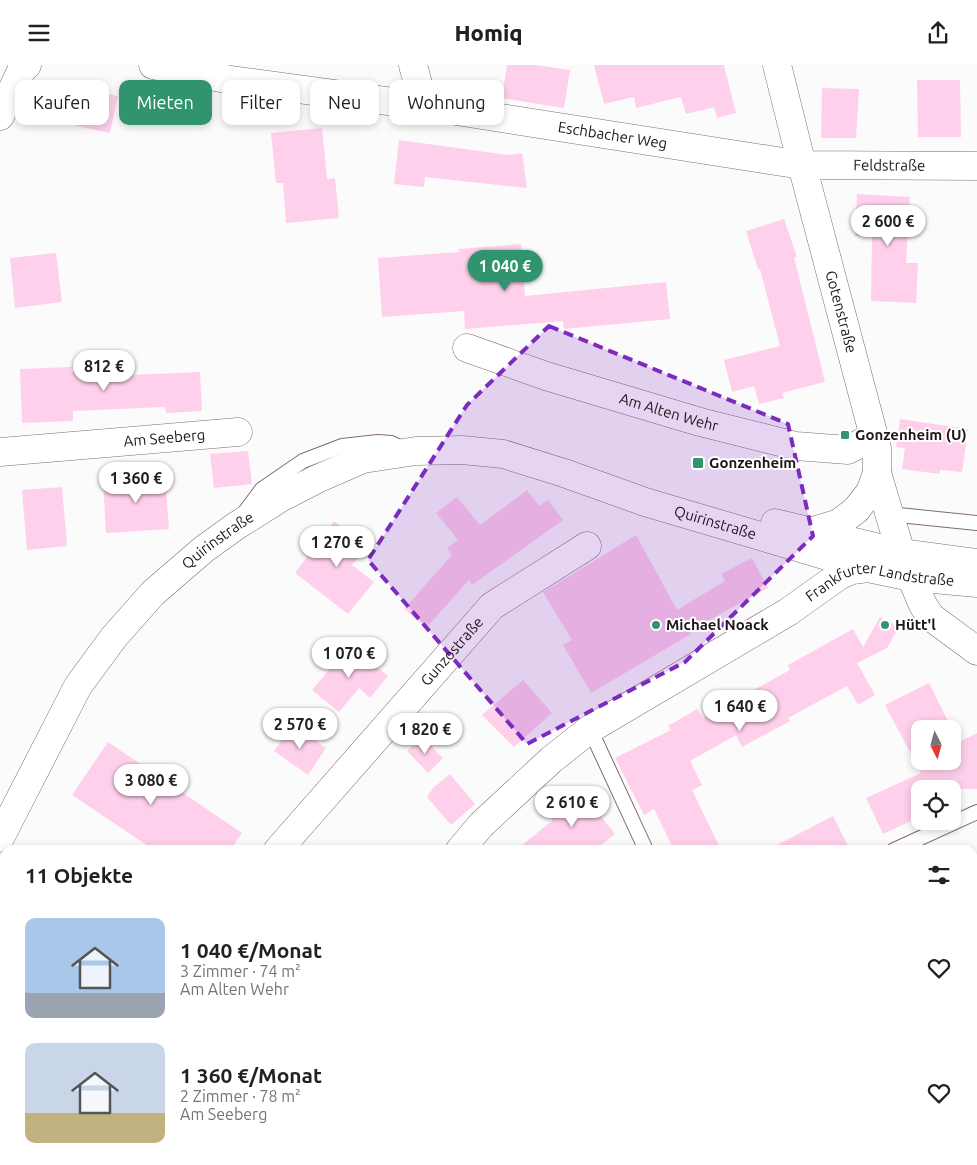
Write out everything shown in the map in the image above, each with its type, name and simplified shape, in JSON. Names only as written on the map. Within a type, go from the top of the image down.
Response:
[{"type":"street","points":[[0,116],[22,69],[27,65]]},
{"type":"street","name":"Eschbacher Weg","points":[[152,65],[230,80],[389,101]]},
{"type":"street","points":[[413,65],[417,80]]},
{"type":"street","name":"Gotenstraße","points":[[777,65],[877,448],[877,473],[906,565],[931,617],[977,651]]},
{"type":"street","name":"Eschbacher Weg","points":[[504,121],[633,144],[802,165]]},
{"type":"street","name":"Feldstraße","points":[[802,165],[977,166]]},
{"type":"street","name":"Am Alten Wehr","points":[[467,348],[546,377],[682,417],[796,445],[848,450],[874,436]]},
{"type":"street","name":"Am Seeberg","points":[[0,452],[238,432]]},
{"type":"street","name":"Quirinstraße","points":[[0,837],[78,686],[114,637],[153,593],[204,549],[236,526],[282,497],[362,459],[409,452],[462,450],[503,454],[645,501],[805,543],[868,568]]},
{"type":"street","name":"Gotenstraße","points":[[805,543],[839,523],[856,510],[870,492],[877,473]]},
{"type":"street","points":[[858,542],[873,532],[889,514]]},
{"type":"street","name":"Quirinstraße","points":[[805,543],[858,542]]},
{"type":"street","name":"Frankfurter Landstraße","points":[[858,542],[906,565],[977,583]]},
{"type":"street","name":"Frankfurter Landstraße","points":[[788,612],[802,590],[810,563],[805,543]]},
{"type":"street","name":"Gunzostraße","points":[[282,845],[492,606],[587,546]]},
{"type":"street","name":"Frankfurter Landstraße","points":[[464,845],[481,825],[544,766],[590,729],[788,612],[840,575],[852,570],[868,568],[977,563]]},
{"type":"lane","points":[[889,514],[977,523]]},
{"type":"lane","points":[[590,729],[644,845]]},
{"type":"lane","points":[[905,845],[977,812]]},
{"type":"highlighted area","points":[[549,326],[788,424],[813,536],[685,662],[527,744],[368,560],[467,405]]},
{"type":"building","points":[[507,65],[535,65],[570,70],[564,108],[504,98]]},
{"type":"building","points":[[594,65],[724,65],[736,113],[717,118],[714,107],[686,114],[681,97],[636,108],[634,97],[604,104]]},
{"type":"building","points":[[917,80],[960,80],[961,137],[918,137]]},
{"type":"building","points":[[822,88],[859,89],[856,138],[821,138]]},
{"type":"building","points":[[109,94],[118,96],[110,133],[76,126],[109,125]]},
{"type":"building","points":[[322,128],[327,179],[335,178],[339,218],[286,223],[283,183],[276,183],[271,133]]},
{"type":"building","points":[[399,140],[508,155],[522,153],[527,188],[425,177],[424,187],[394,184]]},
{"type":"building","points":[[857,194],[910,197],[906,263],[918,263],[916,303],[871,301],[872,237],[855,236]]},
{"type":"building","points":[[784,219],[797,257],[794,257],[825,382],[782,393],[784,398],[759,404],[754,386],[732,392],[724,360],[780,346],[760,269],[758,269],[746,231]]},
{"type":"building","points":[[521,244],[525,296],[666,282],[670,319],[564,329],[563,321],[465,329],[464,311],[382,317],[378,258],[459,252],[459,249]]},
{"type":"building","points":[[56,253],[62,302],[15,308],[10,258]]},
{"type":"building","points":[[71,367],[71,372],[130,368],[131,375],[200,372],[202,411],[166,413],[165,407],[73,411],[73,421],[22,423],[20,369]]},
{"type":"building","points":[[900,419],[968,429],[962,472],[940,470],[940,474],[902,469],[905,448],[896,447]]},
{"type":"building","points":[[248,451],[252,484],[214,488],[210,454]]},
{"type":"building","points":[[165,476],[169,529],[106,533],[103,479]]},
{"type":"building","points":[[62,487],[67,546],[27,550],[22,490]]},
{"type":"building","points":[[527,490],[539,506],[548,500],[563,520],[472,585],[469,580],[426,628],[404,609],[452,555],[447,548],[458,540],[436,513],[457,497],[480,525]]},
{"type":"building","points":[[334,521],[368,548],[352,565],[374,582],[348,614],[295,573]]},
{"type":"building","points":[[636,535],[677,610],[725,581],[721,574],[752,558],[768,588],[689,631],[691,634],[591,693],[563,645],[572,640],[543,592]]},
{"type":"building","points":[[880,617],[899,627],[887,648],[857,663],[875,695],[858,705],[847,686],[788,718],[790,721],[742,747],[736,735],[690,761],[702,785],[692,790],[719,845],[672,845],[654,809],[644,815],[615,758],[671,730],[668,726],[697,709],[703,718],[790,670],[788,665],[853,629],[863,647]]},
{"type":"building","points":[[350,645],[388,676],[370,698],[359,688],[339,712],[312,690]]},
{"type":"building","points":[[523,680],[552,713],[514,747],[482,715]]},
{"type":"building","points":[[929,683],[948,720],[911,720],[911,754],[885,705]]},
{"type":"building","points":[[293,725],[326,748],[308,775],[274,751]]},
{"type":"building","points":[[977,733],[977,789],[961,789],[961,780],[911,780],[911,821],[883,834],[866,798],[921,773],[919,770],[961,770],[961,741]]},
{"type":"building","points":[[422,737],[443,758],[428,773],[407,751]]},
{"type":"building","points":[[108,742],[242,833],[234,845],[147,845],[72,795]]},
{"type":"building","points":[[450,774],[475,804],[451,825],[427,797],[433,788]]},
{"type":"building","points":[[580,790],[615,834],[601,845],[522,845],[553,820],[549,815]]},
{"type":"building","points":[[833,816],[848,845],[777,845]]},
{"type":"place","name":"Gonzenheim (U)","points":[[845,435]]},
{"type":"place","name":"Gonzenheim","points":[[698,463]]},
{"type":"place","name":"Michael Noack","points":[[656,625]]},
{"type":"place","name":"Hütt'l","points":[[885,625]]}]
